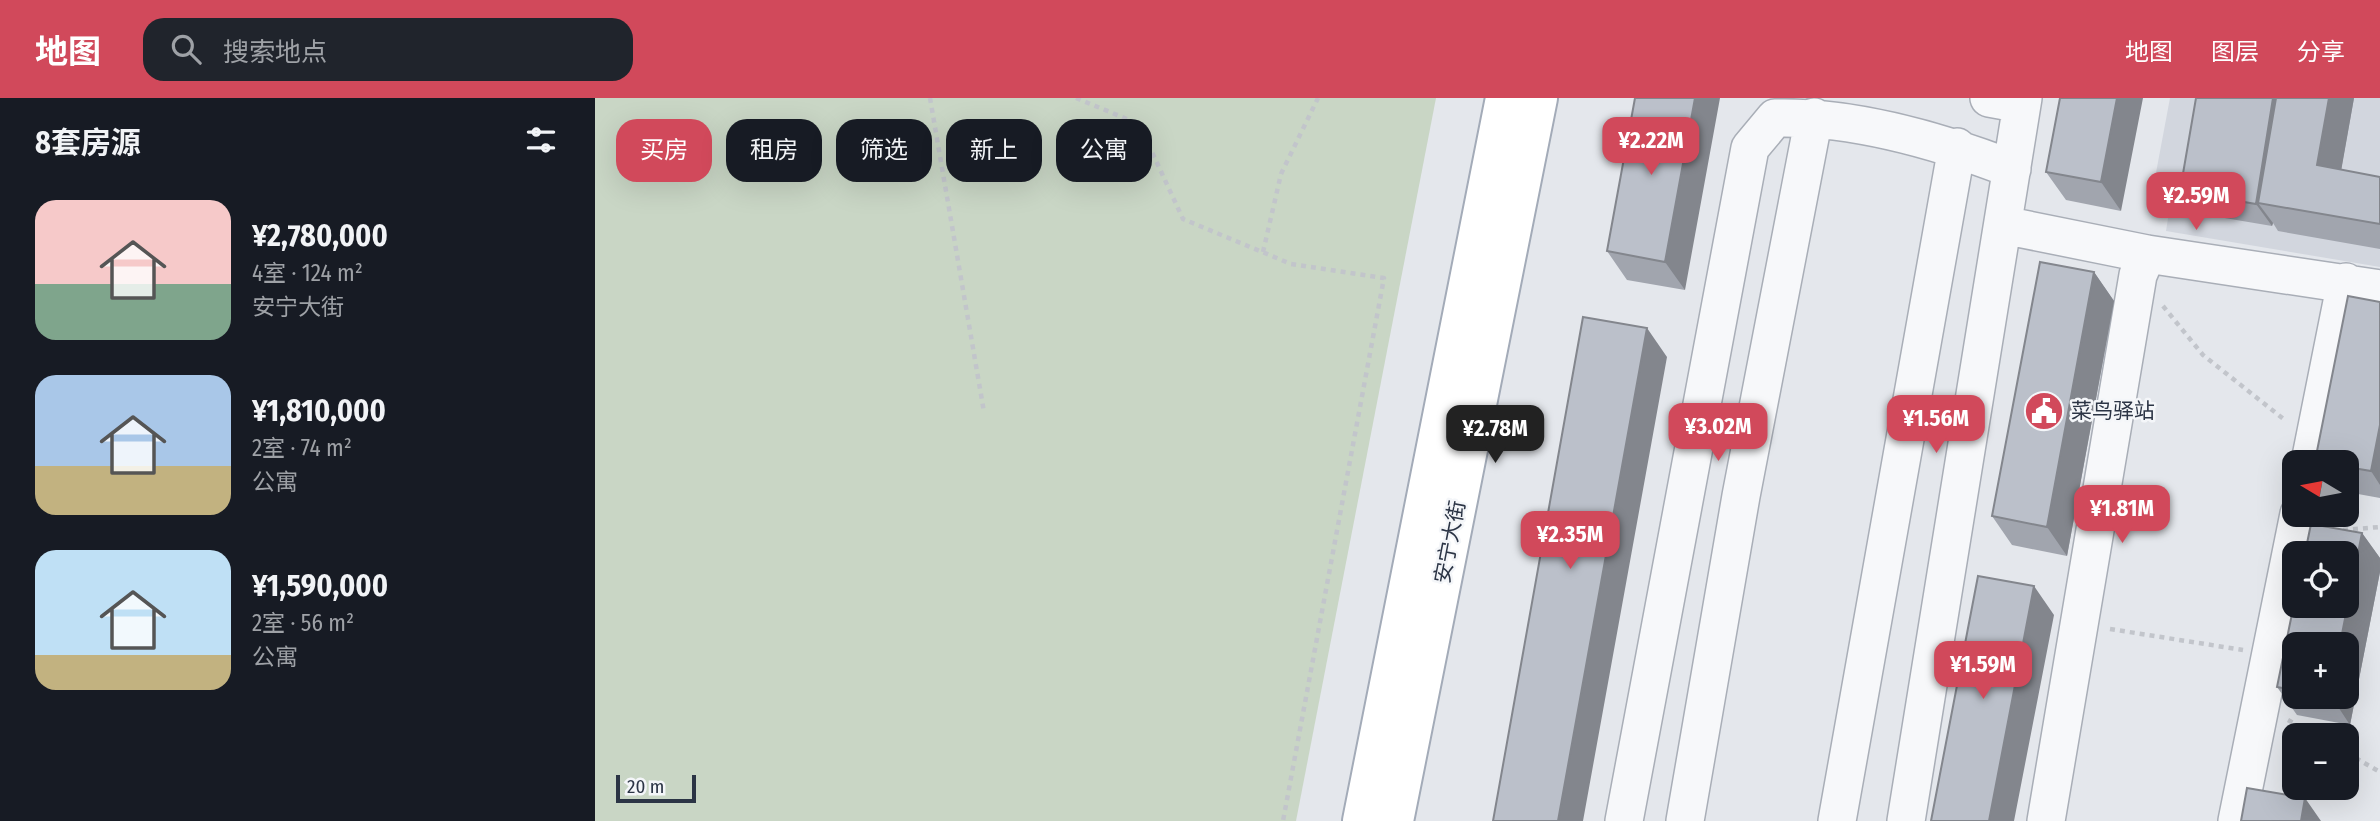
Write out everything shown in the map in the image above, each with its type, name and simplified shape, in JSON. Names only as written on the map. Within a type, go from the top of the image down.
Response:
[{"type":"main road","name":"安宁大街","points":[[1361,821],[1505,98]]},
{"type":"main road","name":"安宁大街","points":[[1394,821],[1538,98]]},
{"type":"street","points":[[1906,821],[2013,169],[2011,100]]},
{"type":"street","points":[[1624,821],[1750,148],[1775,118],[1814,117],[1957,147],[2013,169]]},
{"type":"street","points":[[1685,821],[1741,496],[1814,117]]},
{"type":"street","points":[[1837,821],[1957,147]]},
{"type":"street","points":[[2003,225],[2142,265],[2363,286],[2313,450]]},
{"type":"street","points":[[2046,821],[2142,265]]},
{"type":"street","points":[[2237,821],[2296,527]]},
{"type":"path","points":[[930,98],[984,412]]},
{"type":"path","points":[[1076,98],[1139,124],[1183,219],[1291,264],[1384,278],[1283,821]]},
{"type":"path","points":[[1263,253],[1281,174],[1318,98]]},
{"type":"path","points":[[2142,265],[2203,355],[2265,407],[2294,427]]},
{"type":"path","points":[[2338,531],[2380,527]]},
{"type":"path","points":[[2107,628],[2244,650]]},
{"type":"path","points":[[2359,760],[2380,772]]},
{"type":"shaded area","points":[[2170,98],[2380,98],[2380,267],[2166,231],[2169,212],[2149,210]]},
{"type":"green space","points":[[595,98],[1436,98],[1296,821],[595,821]]},
{"type":"building","points":[[1635,98],[1695,98],[1665,262],[1607,251]]},
{"type":"building","points":[[2060,98],[2117,98],[2101,182],[2046,172]]},
{"type":"building","points":[[2196,98],[2273,98],[2256,204],[2180,191]]},
{"type":"building","points":[[2276,98],[2329,98],[2317,165],[2380,177],[2380,224],[2258,203]]},
{"type":"building","points":[[2040,262],[2094,272],[2047,527],[1992,516]]},
{"type":"building","points":[[2348,296],[2380,302],[2380,425],[2371,471],[2359,469],[2359,450],[2317,450]]},
{"type":"building","points":[[1583,317],[1647,328],[1558,821],[1493,821]]},
{"type":"building","points":[[2310,527],[2362,533],[2359,548],[2359,541],[2307,541]]},
{"type":"building","points":[[1978,576],[2034,586],[1989,821],[1931,821]]},
{"type":"building","points":[[2291,618],[2345,618],[2342,632],[2288,632]]},
{"type":"building","points":[[2282,663],[2282,688],[2277,687]]},
{"type":"building","points":[[2247,788],[2282,794],[2282,800],[2305,800],[2301,821],[2241,821]]},
{"type":"place","name":"菜鸟驿站","points":[[2044,411]]}]
